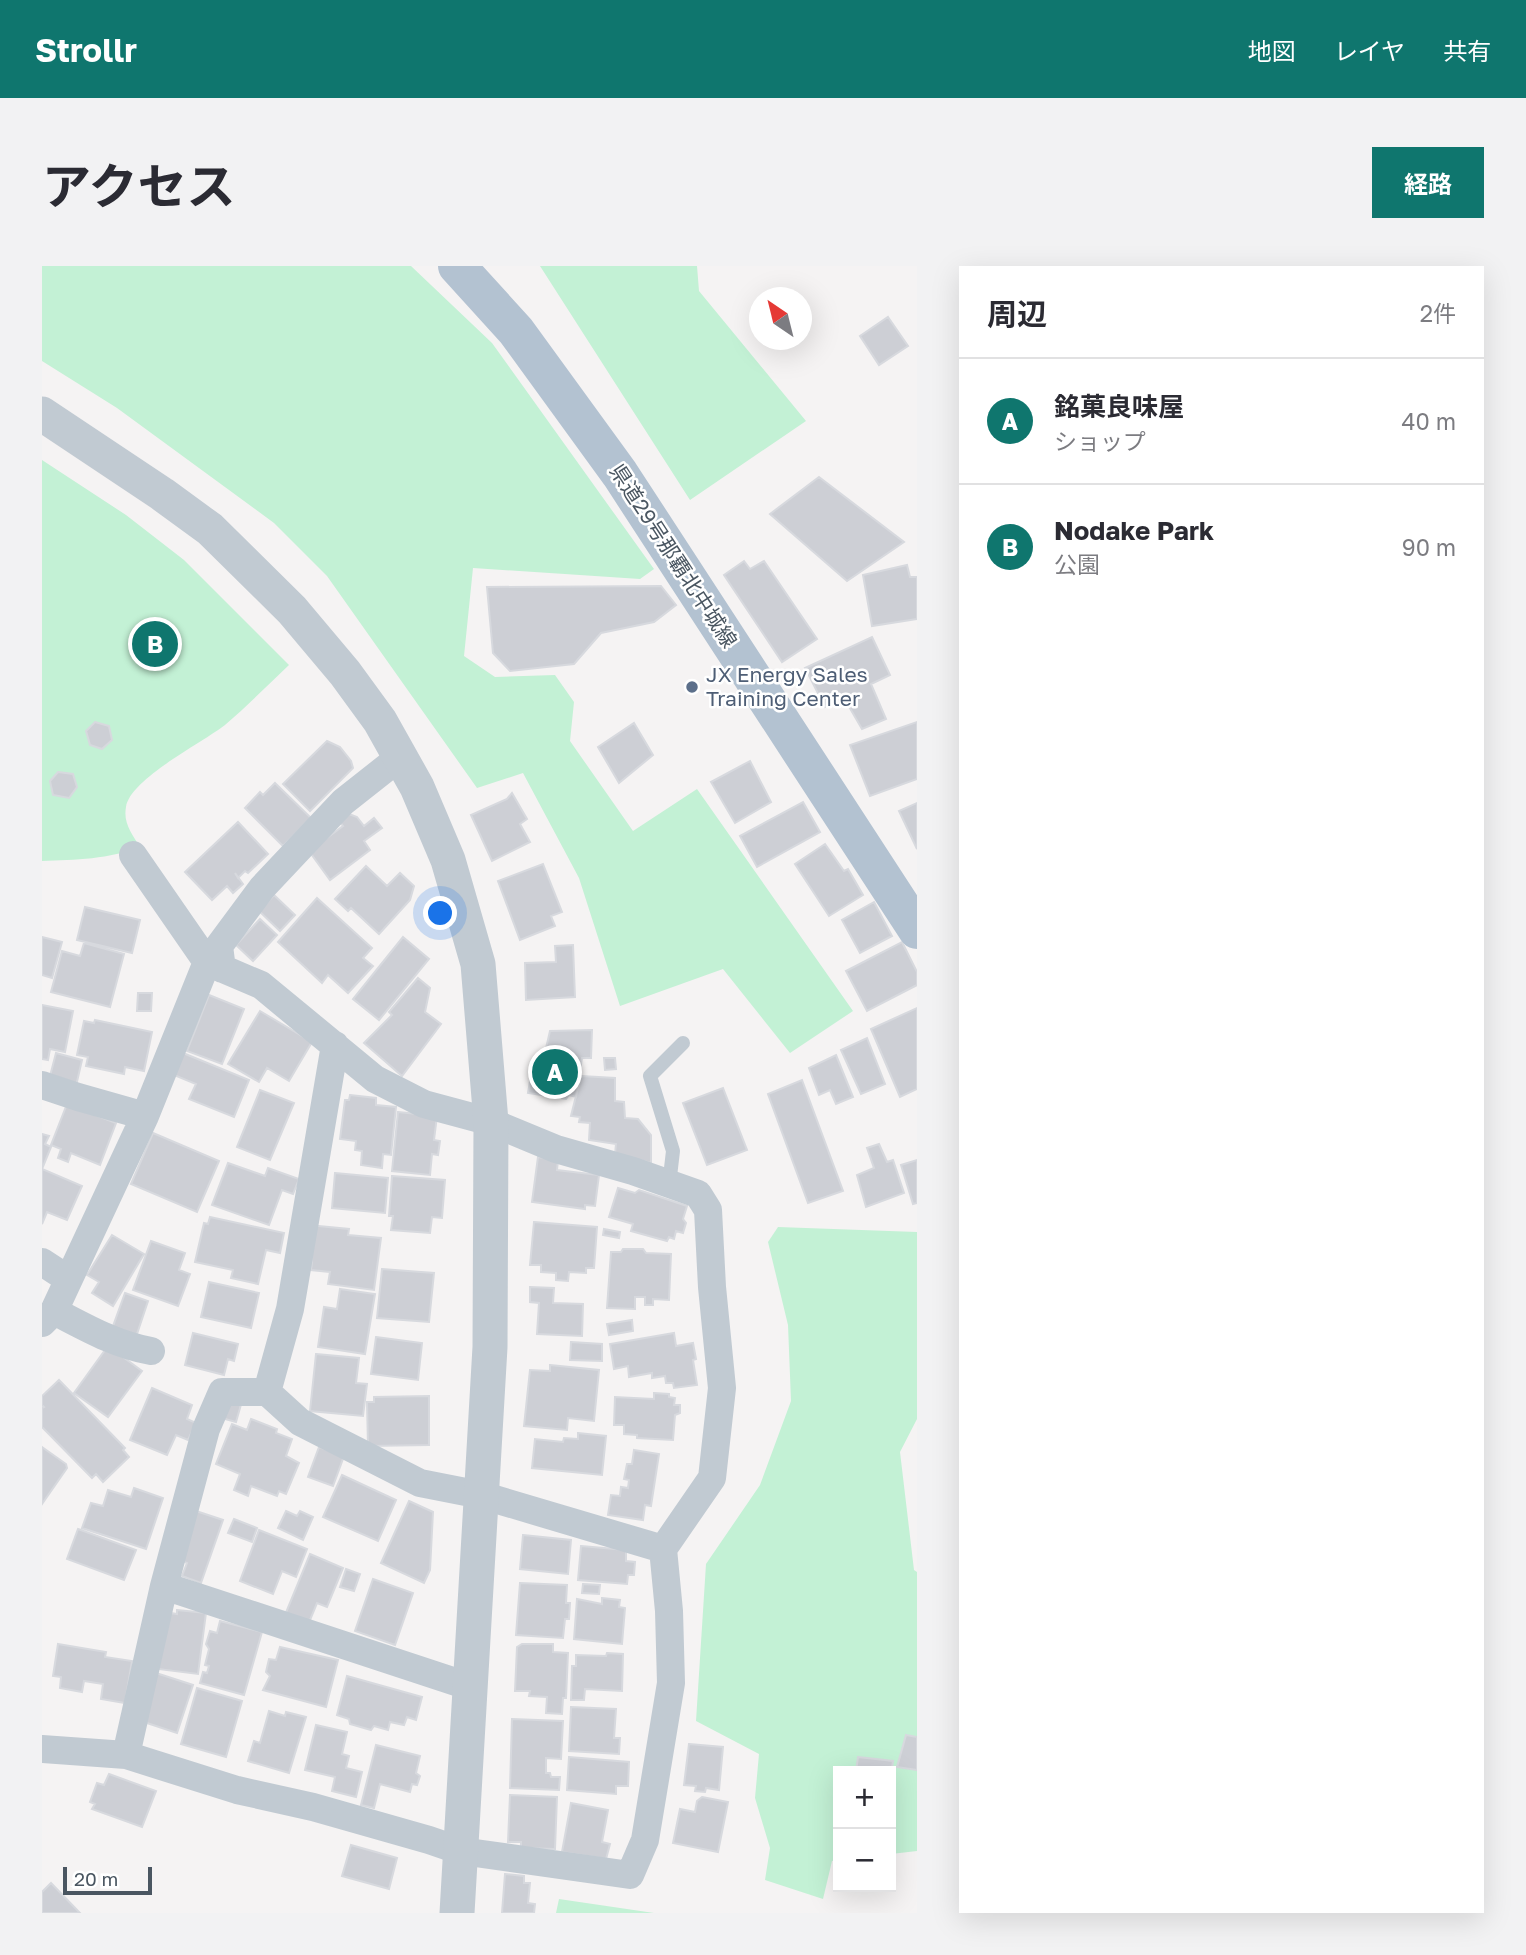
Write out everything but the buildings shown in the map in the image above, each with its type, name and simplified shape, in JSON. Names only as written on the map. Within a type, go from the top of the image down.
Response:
[{"type":"main road","name":"県道29号那覇北中城線","points":[[457,266],[516,331],[620,474],[917,930]]},
{"type":"street","points":[[42,414],[210,529],[292,610],[345,673],[380,721],[417,787],[448,860],[478,964],[491,1122],[489,1347],[457,1913]]},
{"type":"street","points":[[151,1350],[132,1348],[48,1317],[215,965],[219,946],[262,888],[343,802],[400,757]]},
{"type":"street","points":[[42,1749],[126,1755],[237,1790],[313,1807],[461,1851],[630,1875],[645,1840],[671,1683],[669,1611],[663,1549],[712,1478],[722,1388],[708,1210],[698,1195],[633,1171],[556,1149],[491,1122],[424,1104],[375,1079],[261,985],[215,965],[133,855]]},
{"type":"street","points":[[267,1392],[290,1309],[335,1045]]},
{"type":"street","points":[[42,1085],[145,1116]]},
{"type":"street","points":[[42,1262],[68,1279]]},
{"type":"street","points":[[126,1755],[164,1586],[206,1429],[222,1392],[267,1392],[300,1422],[420,1483],[481,1496],[663,1549]]},
{"type":"street","points":[[164,1586],[471,1687]]},
{"type":"lane","points":[[669,1185],[673,1151],[650,1076],[683,1043]]},
{"type":"green space","points":[[42,266],[411,266],[492,343],[654,569],[640,579],[473,568],[464,656],[495,677],[555,675],[574,702],[570,741],[633,831],[697,789],[853,1011],[790,1053],[723,969],[620,1006],[579,878],[523,773],[477,788],[327,576],[274,523],[117,408],[42,361]]},
{"type":"green space","points":[[540,266],[697,266],[699,291],[806,421],[690,500]]},
{"type":"green space","points":[[42,460],[126,515],[184,560],[289,665],[225,725],[153,773],[130,796],[125,813],[129,828],[140,847],[105,856],[42,861]]},
{"type":"green space","points":[[778,1227],[917,1232],[917,1419],[900,1452],[914,1570],[917,1572],[917,1851],[896,1853],[896,1766],[833,1766],[833,1861],[823,1899],[765,1880],[770,1848],[755,1798],[759,1754],[696,1721],[706,1564],[760,1485],[791,1401],[788,1325],[768,1242]]},
{"type":"green space","points":[[559,1899],[654,1913],[556,1913]]},
{"type":"place","name":"Nodake Park","points":[[155,644]]},
{"type":"place","name":"JX Energy Sales Training Center","points":[[692,687]]},
{"type":"place","name":"銘菓良味屋","points":[[555,1072]]}]
